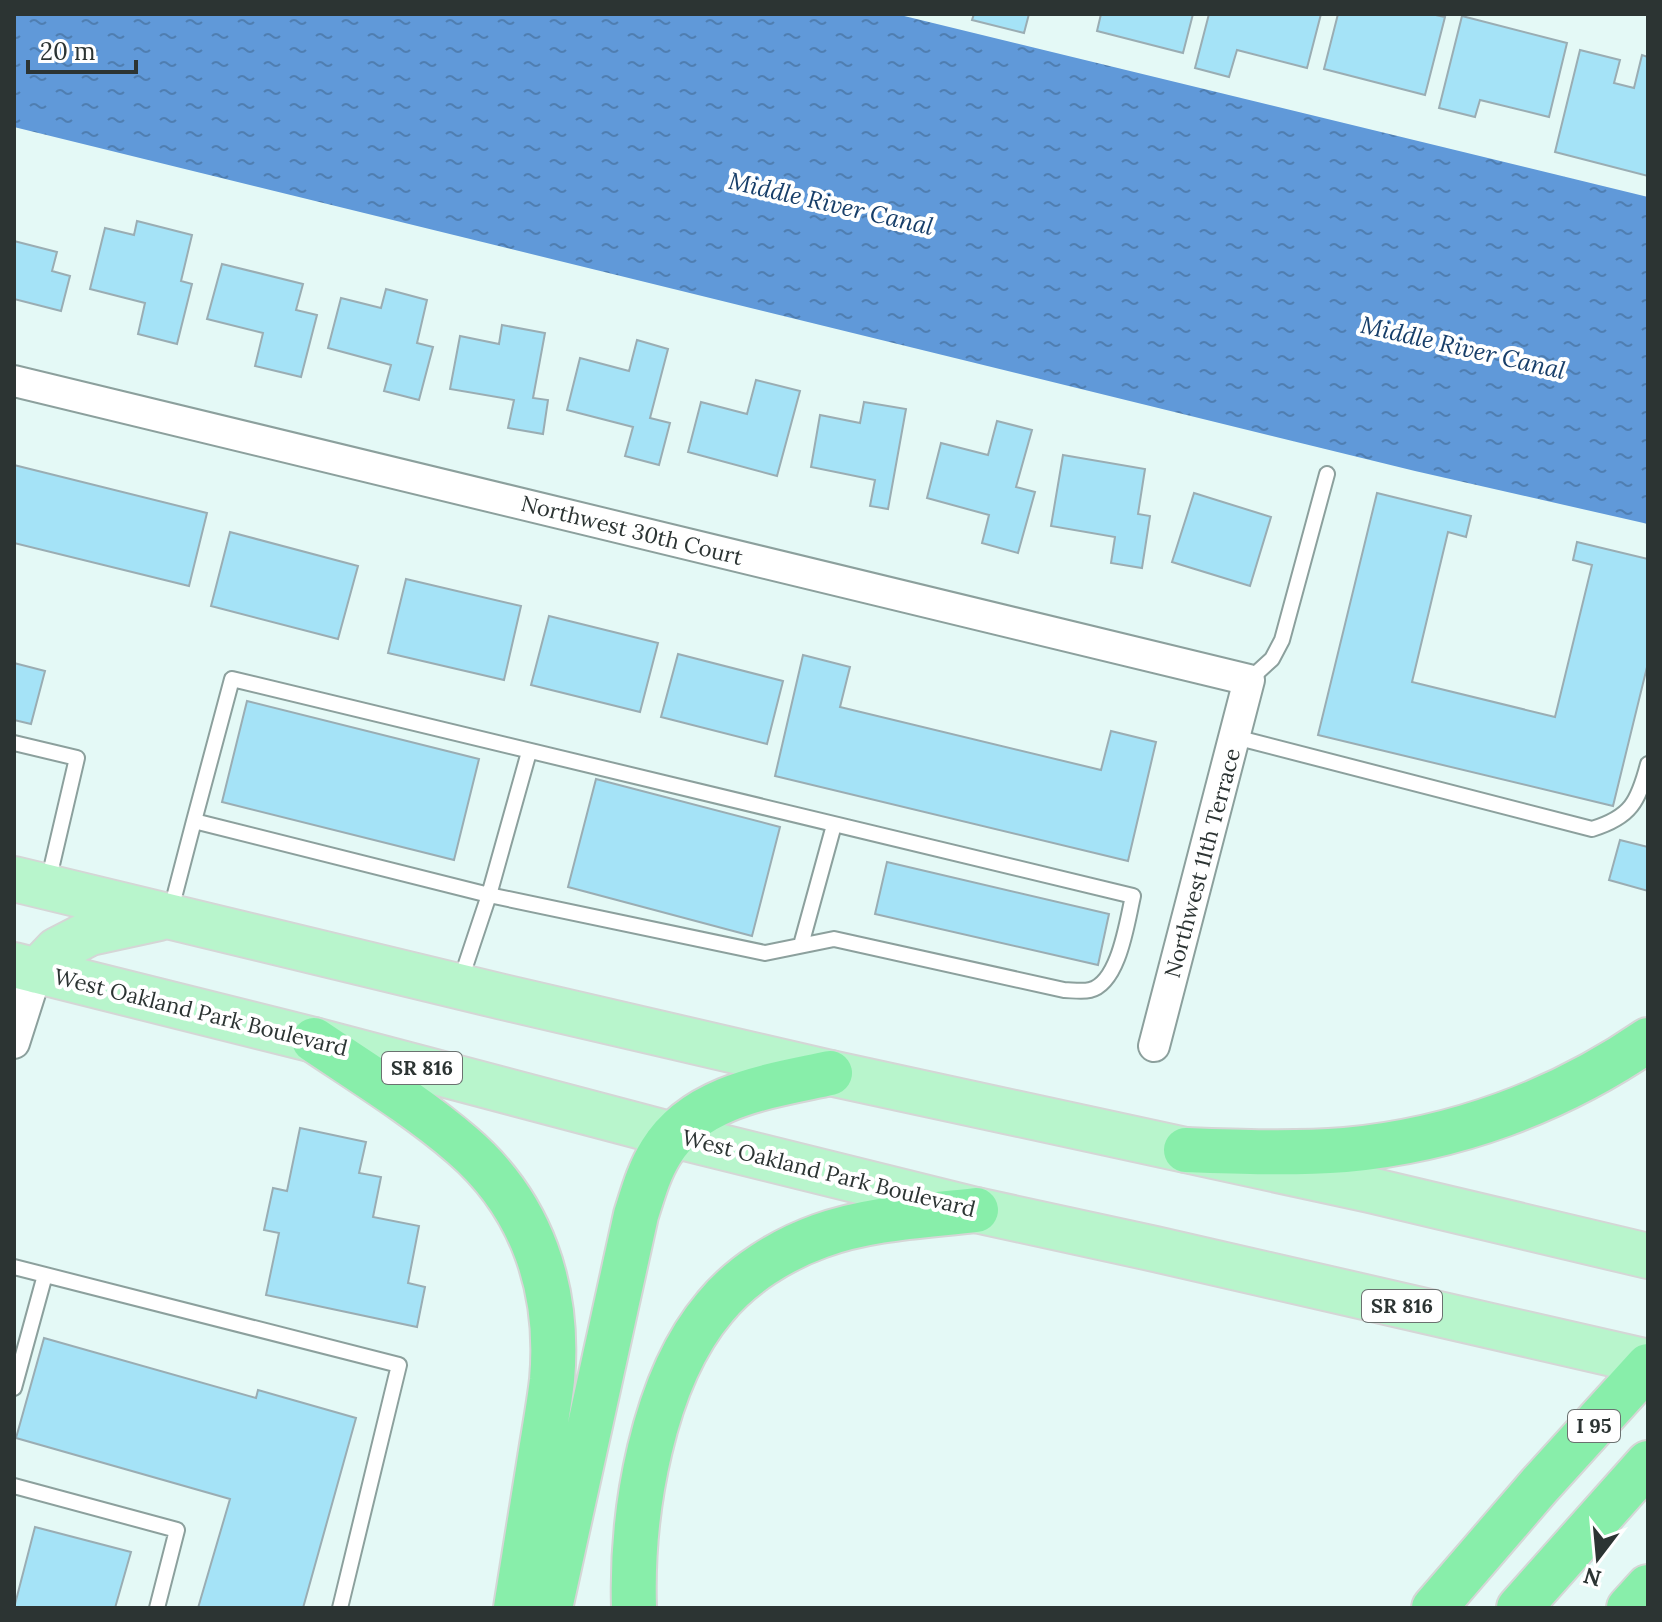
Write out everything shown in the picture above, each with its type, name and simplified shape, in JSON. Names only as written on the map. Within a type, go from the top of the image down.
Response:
[{"type":"highway","points":[[314,1040],[464,1147],[506,1192],[534,1243],[552,1322],[552,1379],[516,1608]]},
{"type":"highway","points":[[1186,1150],[1315,1151],[1428,1138],[1541,1100],[1601,1071],[1648,1040]]},
{"type":"highway","points":[[550,1608],[636,1215],[651,1170],[673,1135],[707,1108],[782,1083],[830,1073]]},
{"type":"highway","points":[[634,1608],[638,1520],[654,1435],[679,1363],[715,1306],[758,1268],[818,1236],[851,1226],[976,1210]]},
{"type":"highway","name":"I 95","points":[[1434,1608],[1648,1364]]},
{"type":"highway","points":[[1519,1608],[1648,1463]]},
{"type":"highway","points":[[1399,1608],[1539,1486]]},
{"type":"highway","points":[[1629,1608],[1648,1587]]},
{"type":"main road","points":[[31,883],[830,1073],[1370,1190],[1648,1256]]},
{"type":"main road","points":[[25,968],[90,933],[169,915]]},
{"type":"main road","name":"West Oakland Park Boulevard","points":[[25,968],[976,1210],[1648,1364]]},
{"type":"street","name":"Northwest 30th Court","points":[[14,381],[1249,680]]},
{"type":"street","name":"Northwest 11th Terrace","points":[[1154,1046],[1249,680]]},
{"type":"street","points":[[14,1043],[25,968]]},
{"type":"lane","points":[[1249,680],[1272,659],[1282,640],[1327,474]]},
{"type":"lane","points":[[169,915],[194,821],[232,679],[1133,896],[1117,963],[1102,982],[1090,990],[1064,990],[834,939],[765,953],[489,895],[194,821]]},
{"type":"lane","points":[[1235,737],[1592,829],[1611,823],[1629,810],[1641,789],[1648,764]]},
{"type":"lane","points":[[14,743],[77,758],[31,883]]},
{"type":"lane","points":[[459,986],[489,895],[529,752]]},
{"type":"lane","points":[[801,945],[834,825]]},
{"type":"lane","points":[[14,1267],[399,1365],[340,1608]]},
{"type":"lane","points":[[14,1388],[45,1275]]},
{"type":"lane","points":[[14,1486],[177,1530],[157,1608]]},
{"type":"water","name":"Middle River Canal","points":[[14,14],[896,14],[1648,197],[1648,524],[1415,471],[14,127]]},
{"type":"building","points":[[974,14],[1029,14],[1024,33],[972,20]]},
{"type":"building","points":[[1101,14],[1193,14],[1183,53],[1097,31]]},
{"type":"building","points":[[1209,14],[1321,14],[1307,68],[1237,50],[1229,77],[1195,68]]},
{"type":"building","points":[[1338,14],[1431,14],[1445,17],[1425,95],[1324,69]]},
{"type":"building","points":[[1462,16],[1567,43],[1549,117],[1480,100],[1475,117],[1439,108]]},
{"type":"building","points":[[1580,50],[1620,60],[1614,83],[1634,88],[1642,55],[1648,57],[1648,176],[1555,152]]},
{"type":"building","points":[[137,221],[192,235],[181,281],[192,284],[177,344],[138,334],[145,303],[90,289],[105,228],[134,235]]},
{"type":"building","points":[[14,241],[57,252],[52,271],[70,276],[61,311],[14,299]]},
{"type":"building","points":[[222,264],[303,284],[296,310],[317,315],[301,377],[255,366],[263,333],[207,319]]},
{"type":"building","points":[[386,289],[427,300],[417,343],[433,347],[419,400],[384,391],[391,365],[328,348],[341,298],[381,308]]},
{"type":"building","points":[[502,325],[545,333],[533,398],[548,400],[543,434],[508,428],[514,400],[450,389],[460,336],[499,344]]},
{"type":"building","points":[[637,340],[668,349],[650,418],[670,423],[659,465],[625,456],[633,427],[567,410],[580,358],[629,371]]},
{"type":"building","points":[[756,380],[800,391],[777,476],[688,452],[701,402],[747,414]]},
{"type":"building","points":[[864,402],[906,409],[888,509],[870,506],[875,480],[811,467],[820,415],[860,423]]},
{"type":"building","points":[[997,421],[1032,430],[1016,487],[1035,492],[1018,553],[982,543],[989,515],[927,498],[941,443],[988,455]]},
{"type":"building","points":[[1063,455],[1145,469],[1138,514],[1150,516],[1142,568],[1111,563],[1115,537],[1051,526]]},
{"type":"building","points":[[14,465],[207,513],[189,586],[14,543]]},
{"type":"building","points":[[1194,493],[1271,517],[1250,586],[1172,562]]},
{"type":"building","points":[[1377,493],[1471,516],[1466,537],[1448,532],[1412,682],[1555,717],[1592,565],[1573,560],[1577,542],[1648,559],[1648,663],[1613,806],[1318,735]]},
{"type":"building","points":[[230,532],[358,566],[338,639],[211,606]]},
{"type":"building","points":[[406,579],[521,606],[504,680],[388,653]]},
{"type":"building","points":[[549,616],[658,643],[640,712],[531,685]]},
{"type":"building","points":[[678,654],[783,681],[767,744],[661,717]]},
{"type":"building","points":[[803,655],[850,667],[840,707],[1101,770],[1111,731],[1156,742],[1128,861],[775,776]]},
{"type":"building","points":[[14,663],[45,671],[31,724],[14,720]]},
{"type":"building","points":[[247,701],[479,759],[454,860],[222,802]]},
{"type":"building","points":[[596,779],[780,827],[752,936],[568,887]]},
{"type":"building","points":[[1620,840],[1648,847],[1648,891],[1609,880]]},
{"type":"building","points":[[887,862],[1109,914],[1098,965],[875,914]]},
{"type":"building","points":[[300,1128],[366,1142],[359,1173],[381,1177],[373,1217],[419,1226],[408,1283],[425,1287],[417,1327],[266,1295],[279,1233],[264,1230],[273,1188],[287,1191]]},
{"type":"building","points":[[44,1338],[256,1398],[258,1390],[356,1418],[303,1608],[198,1608],[230,1499],[16,1438]]},
{"type":"building","points":[[35,1527],[131,1552],[115,1608],[14,1608]]}]
